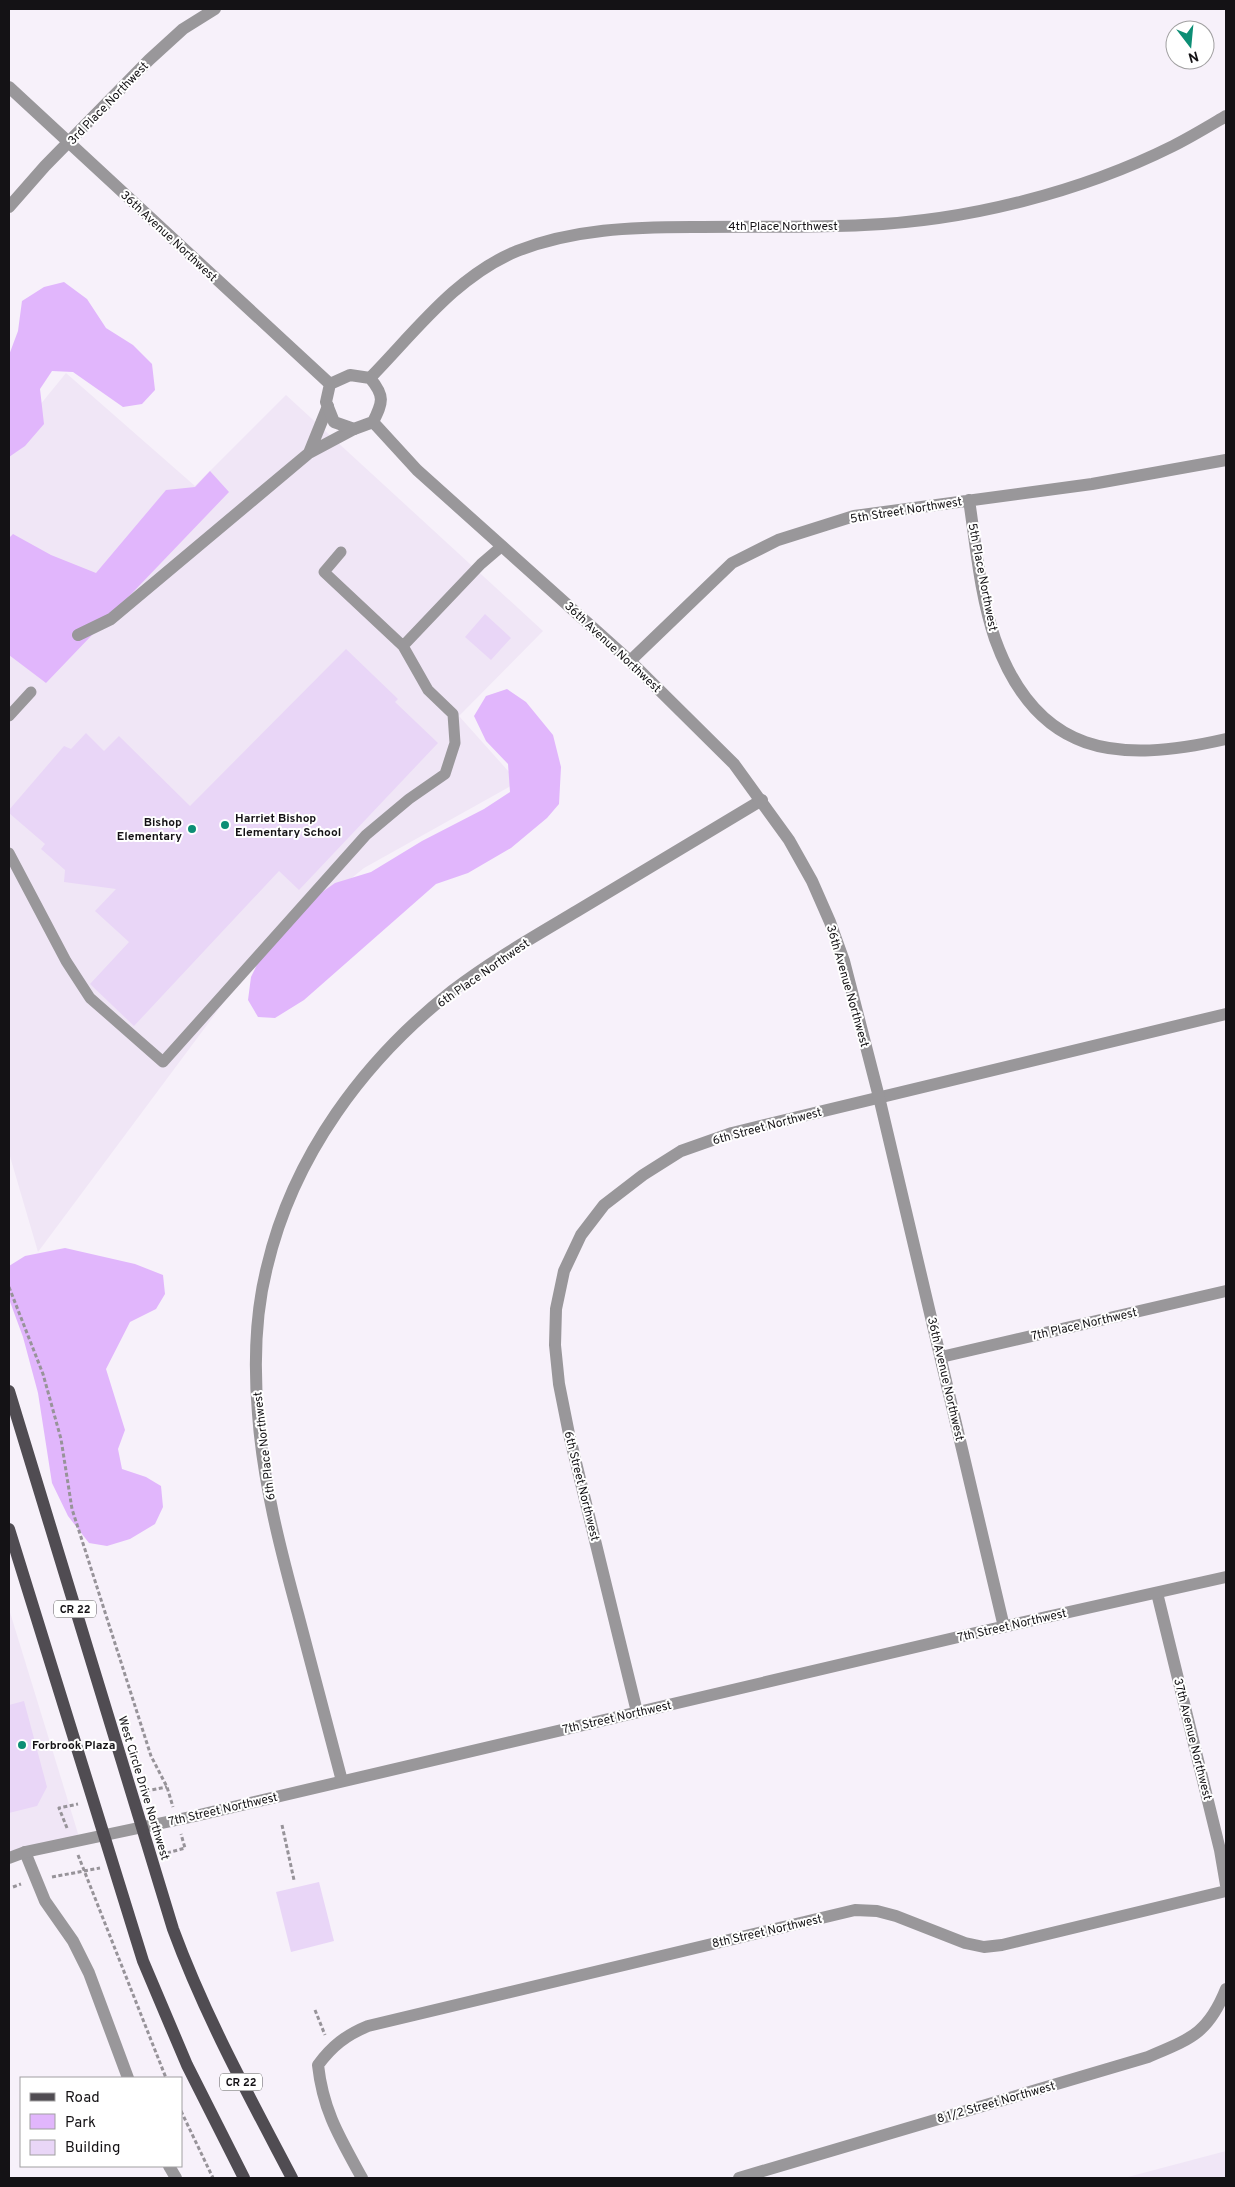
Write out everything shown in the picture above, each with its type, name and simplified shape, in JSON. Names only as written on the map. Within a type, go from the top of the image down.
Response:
[{"type":"main road","name":"West Circle Drive Northwest","points":[[9,1391],[166,1909],[191,1976],[231,2062],[292,2178]]},
{"type":"main road","name":"CR 22","points":[[9,1529],[134,1933],[157,1997],[194,2079],[244,2178]]},
{"type":"street","name":"3rd Place Northwest","points":[[9,206],[149,60],[183,29],[215,9]]},
{"type":"street","name":"36th Avenue Northwest","points":[[9,88],[330,384]]},
{"type":"street","name":"4th Place Northwest","points":[[370,378],[446,297],[476,274],[505,257],[540,244],[624,227],[864,226],[918,221],[970,213],[1024,200],[1120,169],[1174,146],[1226,116]]},
{"type":"street","points":[[78,635],[111,619],[309,453],[354,429],[373,422],[381,406],[381,390],[370,378],[350,375],[330,384],[326,402],[334,422],[354,429]]},
{"type":"street","points":[[309,453],[328,406]]},
{"type":"street","name":"36th Avenue Northwest","points":[[373,422],[418,470],[630,661],[734,764],[790,840],[812,881],[844,961],[879,1097],[1004,1627]]},
{"type":"street","name":"5th Street Northwest","points":[[630,661],[732,563],[778,540],[854,516],[1092,484],[1226,460]]},
{"type":"street","name":"5th Place Northwest","points":[[968,500],[986,605],[995,639],[1010,672],[1029,703],[1050,724],[1076,740],[1114,749],[1156,751],[1226,739]]},
{"type":"street","name":"6th Place Northwest","points":[[342,1781],[278,1539],[262,1459],[256,1365],[259,1312],[267,1267],[282,1217],[300,1175],[330,1122],[368,1071],[403,1033],[453,990],[504,955],[762,800]]},
{"type":"street","name":"6th Street Northwest","points":[[637,1712],[569,1434],[559,1384],[555,1345],[556,1309],[564,1271],[582,1235],[604,1205],[643,1175],[681,1151],[732,1133],[1226,1014]]},
{"type":"street","name":"7th Place Northwest","points":[[941,1357],[1226,1291]]},
{"type":"street","name":"7th Street Northwest","points":[[9,1858],[25,1852],[342,1781],[1226,1577]]},
{"type":"street","name":"37th Avenue Northwest","points":[[1157,1593],[1220,1850],[1226,1885]]},
{"type":"street","points":[[25,1852],[45,1901],[73,1941],[89,1974],[128,2077]]},
{"type":"street","name":"8th Street Northwest","points":[[362,2178],[334,2126],[321,2091],[318,2065],[332,2046],[353,2032],[368,2026],[855,1910],[877,1910],[964,1944],[984,1947],[1002,1945],[1226,1890]]},
{"type":"street","name":"8 1/2 Street Northwest","points":[[739,2178],[1148,2057],[1184,2042],[1207,2025],[1219,2007],[1226,1989]]},
{"type":"street","points":[[170,2167],[176,2178]]},
{"type":"lane","points":[[403,646],[481,564],[502,546]]},
{"type":"lane","points":[[9,853],[66,961],[90,998],[163,1062],[366,836],[409,799],[445,774],[455,743],[453,714],[428,690],[403,646],[324,572],[340,552]]},
{"type":"lane","points":[[9,716],[31,692]]},
{"type":"path","points":[[9,1286],[43,1374],[61,1439],[72,1509],[151,1756],[167,1787],[131,1794]]},
{"type":"path","points":[[59,1808],[94,1801]]},
{"type":"path","points":[[282,1826],[294,1880]]},
{"type":"path","points":[[50,1878],[85,1871],[166,2077]]},
{"type":"path","points":[[315,2010],[325,2034]]},
{"type":"path","points":[[182,2113],[213,2178]]},
{"type":"shaded area","name":"Harriet Bishop Elementary School","points":[[66,373],[195,486],[286,395],[543,631],[459,716],[518,782],[364,868],[262,951],[38,1252],[9,1153],[9,443]]},
{"type":"shaded area","points":[[9,1609],[80,1840],[9,1858]]},
{"type":"shaded area","points":[[1226,2151],[1226,2178],[1124,2178]]},
{"type":"green space","points":[[64,282],[87,299],[106,328],[133,345],[152,364],[155,390],[142,404],[123,407],[73,372],[52,371],[40,389],[44,424],[25,446],[9,457],[9,355],[18,331],[22,301],[44,287]]},
{"type":"green space","points":[[210,471],[229,492],[46,683],[9,655],[9,538],[13,534],[51,555],[96,573],[166,490],[195,487]]},
{"type":"green space","points":[[507,689],[526,702],[553,735],[561,767],[559,804],[547,818],[511,848],[468,873],[436,884],[304,1000],[275,1018],[258,1017],[248,1000],[251,977],[272,934],[291,914],[335,883],[371,872],[422,841],[484,809],[510,792],[508,764],[486,741],[474,716],[486,696]]},
{"type":"green space","points":[[65,1248],[135,1264],[163,1275],[165,1294],[156,1309],[130,1322],[106,1369],[125,1430],[118,1449],[122,1469],[146,1477],[161,1486],[163,1507],[155,1524],[130,1539],[107,1546],[89,1543],[68,1516],[52,1483],[38,1393],[23,1337],[9,1299],[9,1266],[25,1256]]},
{"type":"building","points":[[485,614],[511,638],[491,660],[465,637]]},
{"type":"building","name":"Bishop Elementary","points":[[346,649],[398,699],[395,702],[438,743],[299,890],[279,871],[134,1026],[90,984],[129,942],[95,911],[116,889],[64,882],[65,870],[41,849],[45,844],[9,813],[9,810],[64,746],[71,749],[86,733],[104,751],[119,736],[190,806]]},
{"type":"building","name":"Forbrook Plaza","points":[[24,1701],[47,1787],[37,1806],[9,1813],[9,1705]]},
{"type":"building","points":[[319,1882],[334,1941],[291,1952],[276,1892]]},
{"type":"place","name":"Harriet Bishop Elementary School","points":[[225,825]]},
{"type":"place","name":"Bishop Elementary","points":[[192,829]]},
{"type":"place","name":"Forbrook Plaza","points":[[22,1745]]}]
